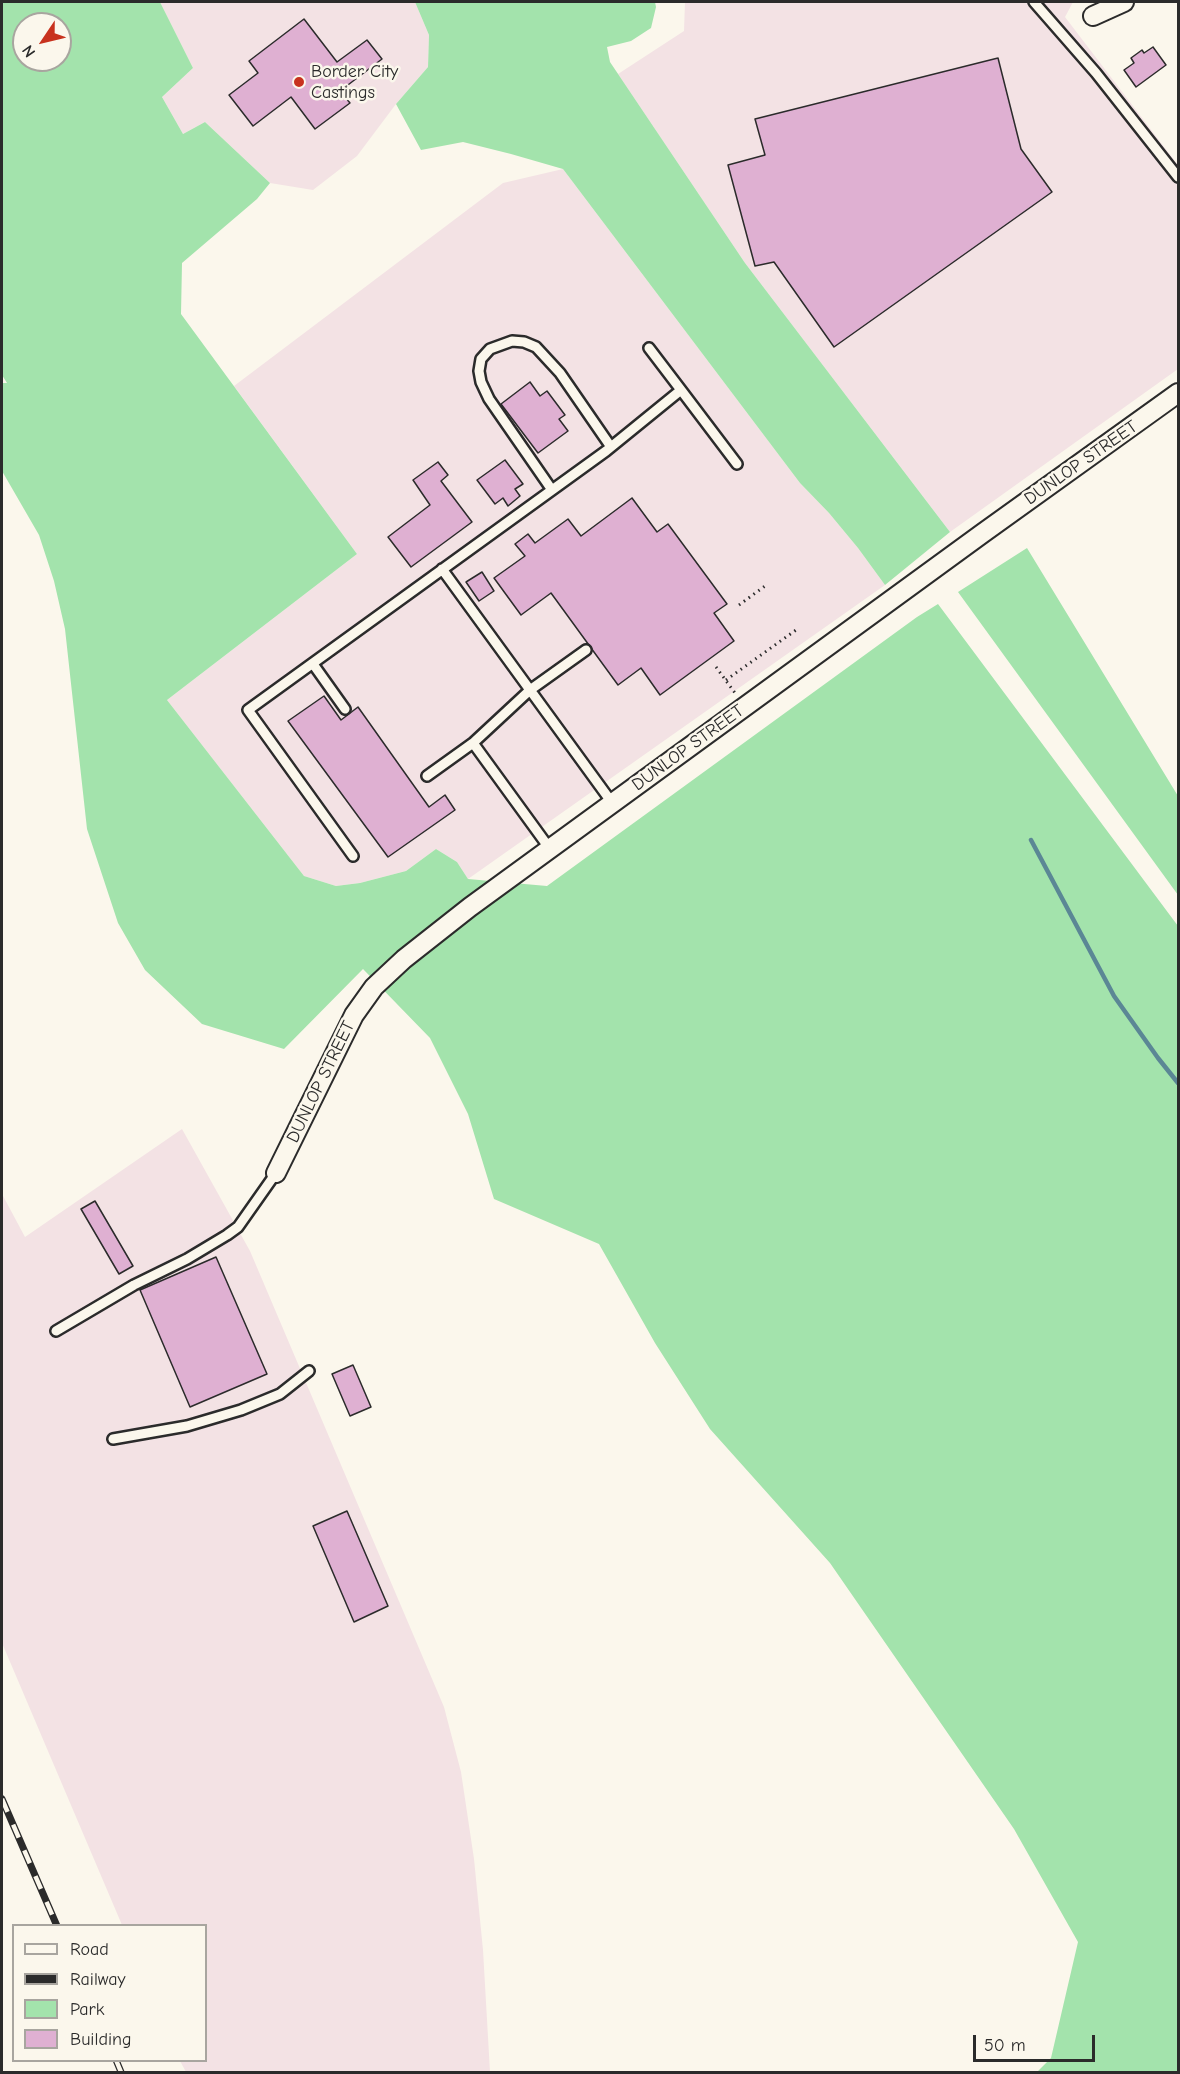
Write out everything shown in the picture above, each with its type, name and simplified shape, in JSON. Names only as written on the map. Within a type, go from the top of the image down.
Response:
[{"type":"street","points":[[1093,16],[1124,2]]},
{"type":"street","name":"DUNLOP STREET","points":[[276,1173],[354,1015],[374,987],[404,959],[550,849],[982,533],[1179,393]]},
{"type":"lane","points":[[1034,2],[1096,73],[1179,177]]},
{"type":"lane","points":[[552,490],[489,399],[481,382],[479,371],[481,358],[490,348],[512,341],[524,342],[536,347],[560,373],[611,447]]},
{"type":"lane","points":[[649,348],[737,464]]},
{"type":"lane","points":[[353,856],[248,710],[611,447],[681,390]]},
{"type":"lane","points":[[442,569],[613,804]]},
{"type":"lane","points":[[427,776],[473,743],[530,690],[586,650]]},
{"type":"lane","points":[[313,664],[345,709]]},
{"type":"lane","points":[[473,743],[550,849]]},
{"type":"lane","points":[[56,1331],[134,1285],[227,1235],[238,1227],[276,1173]]},
{"type":"lane","points":[[114,1440],[187,1426],[231,1414],[280,1394],[309,1371]]},
{"type":"path","points":[[740,605],[765,586]]},
{"type":"path","points":[[726,680],[796,630]]},
{"type":"path","points":[[716,667],[745,707]]},
{"type":"shaded area","points":[[160,2],[415,2],[429,35],[428,67],[396,104],[357,156],[313,190],[270,183],[205,122],[183,134],[162,97],[193,68]]},
{"type":"shaded area","points":[[685,2],[1073,2],[1065,17],[1178,165],[1178,369],[950,532],[745,263],[618,74],[684,31]]},
{"type":"shaded area","points":[[563,169],[800,483],[829,513],[885,585],[468,879],[457,862],[436,849],[406,871],[360,883],[336,886],[304,876],[167,700],[357,554],[234,386],[503,183]]},
{"type":"shaded area","points":[[182,1129],[250,1251],[444,1707],[461,1772],[474,1859],[483,1950],[490,2072],[186,2072],[181,2062],[207,2062],[207,1924],[122,1924],[2,1643],[2,1194],[25,1237]]},
{"type":"green space","points":[[2,2],[160,2],[193,68],[162,97],[183,134],[205,122],[270,183],[257,199],[182,263],[181,314],[357,554],[167,700],[304,876],[336,886],[360,883],[406,871],[436,849],[457,862],[468,879],[547,886],[938,604],[1178,926],[1178,2072],[1037,2072],[1051,2058],[1078,1942],[1014,1829],[830,1563],[710,1429],[655,1343],[599,1244],[494,1199],[468,1114],[430,1038],[363,969],[284,1049],[202,1024],[145,970],[118,923],[87,829],[65,629],[54,581],[39,535],[2,471],[2,383],[7,383],[2,375]]},
{"type":"green space","points":[[415,2],[655,2],[651,28],[631,41],[607,47],[610,62],[745,263],[950,532],[885,585],[829,513],[800,483],[563,169],[463,142],[421,150],[396,104],[428,67],[429,35]]},
{"type":"green space","points":[[1027,548],[1178,796],[1178,895],[958,592]]},
{"type":"building","name":"Border City Castings","points":[[304,19],[337,62],[367,40],[382,59],[340,91],[350,103],[315,129],[291,97],[253,126],[229,95],[258,73],[249,61]]},
{"type":"building","points":[[1153,47],[1166,65],[1136,87],[1124,70],[1134,63],[1131,58],[1142,50],[1144,53]]},
{"type":"building","points":[[998,58],[1021,149],[1052,192],[834,347],[774,262],[755,266],[728,165],[765,155],[755,119]]},
{"type":"building","points":[[530,382],[540,396],[547,391],[565,415],[559,419],[568,431],[538,453],[501,404]]},
{"type":"building","points":[[505,460],[523,484],[515,489],[520,496],[508,506],[503,498],[495,504],[477,480]]},
{"type":"building","points":[[438,462],[448,475],[441,481],[472,522],[411,567],[388,537],[430,505],[413,480]]},
{"type":"building","points":[[632,498],[657,532],[668,524],[727,604],[714,613],[734,641],[660,695],[641,668],[618,685],[551,593],[521,615],[494,578],[525,556],[515,544],[528,534],[535,543],[568,519],[581,536]]},
{"type":"building","points":[[482,572],[494,591],[479,601],[466,582]]},
{"type":"building","points":[[324,696],[341,720],[358,707],[429,807],[445,795],[455,810],[388,857],[288,721]]},
{"type":"building","points":[[95,1201],[133,1266],[119,1274],[81,1209]]},
{"type":"building","points":[[216,1257],[267,1374],[190,1407],[140,1290]]},
{"type":"building","points":[[353,1365],[371,1407],[350,1416],[332,1374]]},
{"type":"building","points":[[347,1511],[388,1606],[354,1622],[313,1526]]},
{"type":"waterway","points":[[1031,840],[1114,996],[1178,1083]]},
{"type":"railway","points":[[2,1799],[56,1924]]},
{"type":"railway","points":[[117,2062],[121,2072]]},
{"type":"place","name":"Border City Castings","points":[[299,82]]}]
